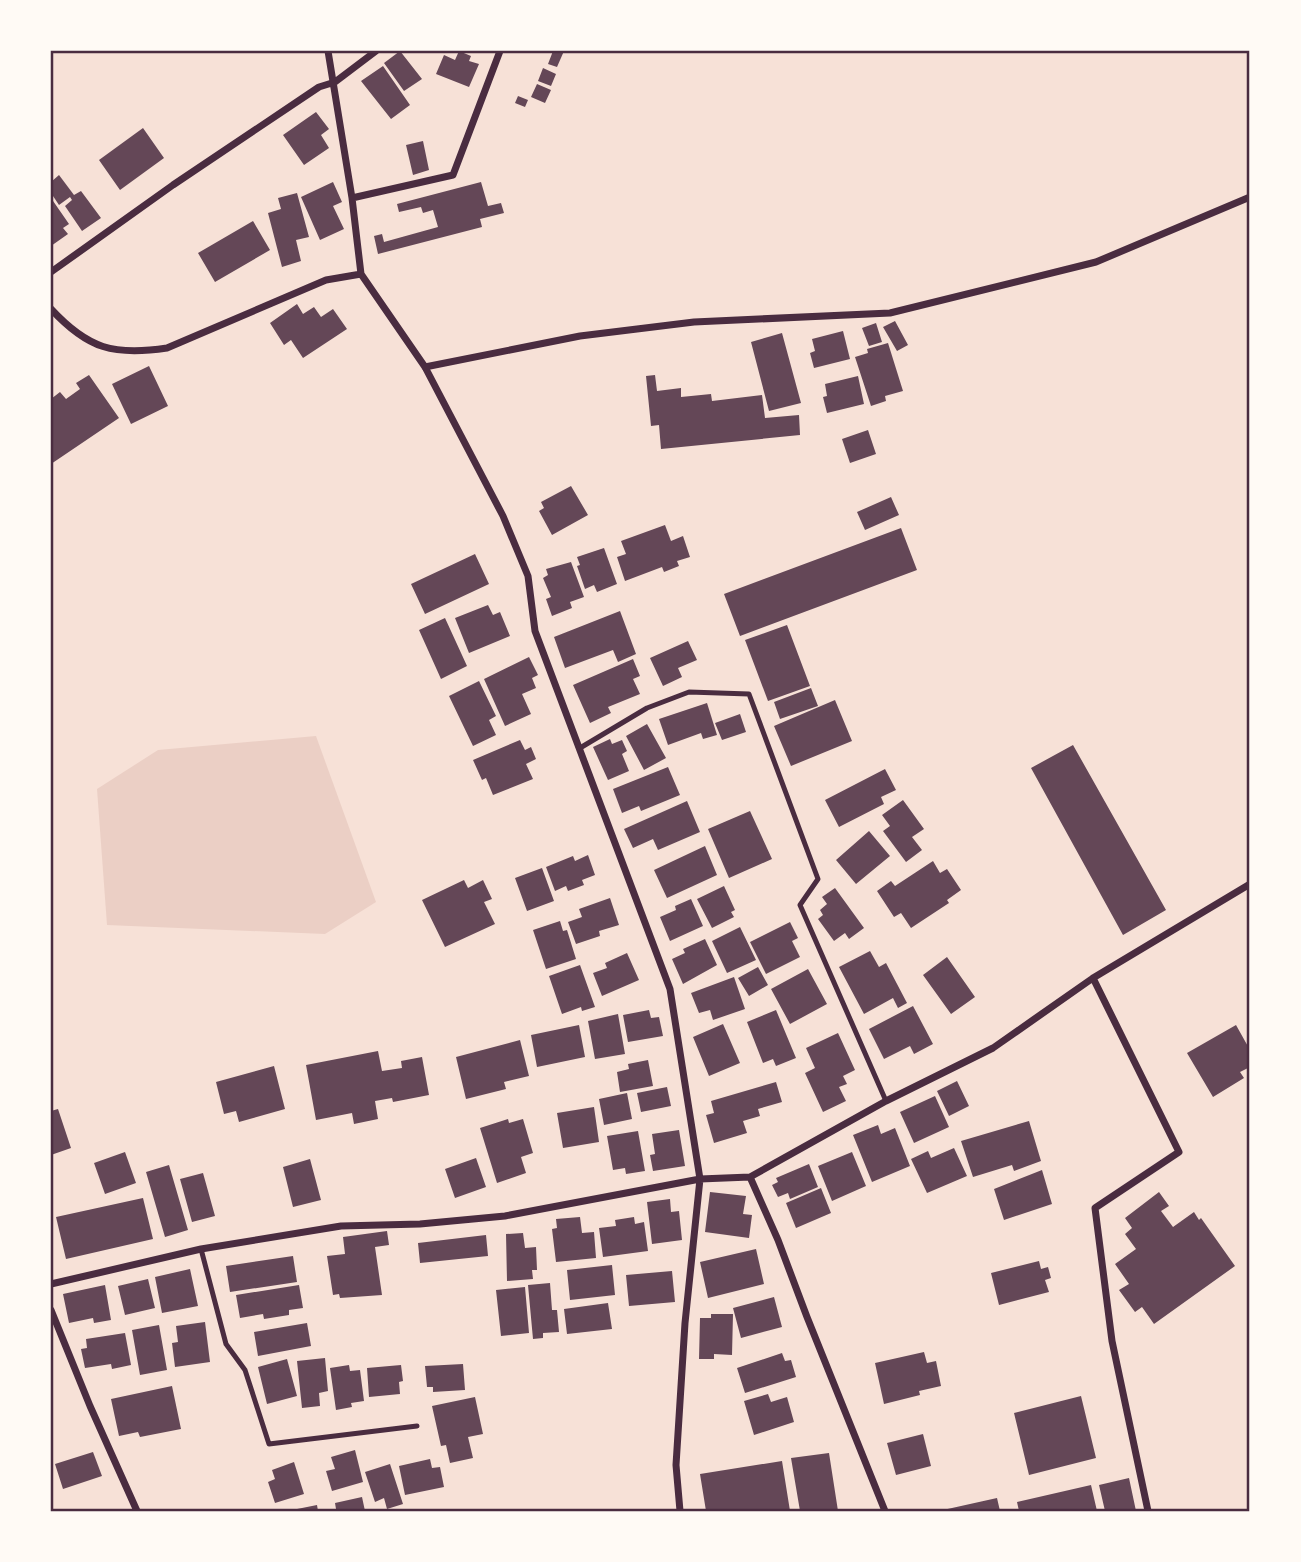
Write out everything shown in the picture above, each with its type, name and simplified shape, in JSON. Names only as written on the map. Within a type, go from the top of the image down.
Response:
[{"type":"street","points":[[328,51],[335,82],[361,274],[425,367],[503,516],[528,576],[535,631],[670,989],[700,1179],[685,1323],[677,1452],[680,1511]]},
{"type":"street","points":[[51,272],[173,185],[319,88],[335,82],[376,51]]},
{"type":"street","points":[[352,198],[453,175],[500,51]]},
{"type":"street","points":[[425,367],[580,336],[694,322],[890,313],[1096,262],[1250,197]]},
{"type":"street","points":[[51,309],[83,337],[109,350],[139,352],[167,348],[326,280],[361,274]]},
{"type":"street","points":[[51,1284],[201,1249],[341,1226],[420,1224],[505,1216],[700,1179],[750,1177],[886,1101],[993,1048],[1093,978],[1250,884]]},
{"type":"street","points":[[1093,978],[1179,1152],[1095,1208],[1112,1340],[1148,1511]]},
{"type":"street","points":[[750,1177],[778,1240],[885,1511]]},
{"type":"street","points":[[51,1310],[137,1511]]},
{"type":"lane","points":[[580,748],[647,708],[689,692],[749,694],[818,880],[800,905],[886,1101]]},
{"type":"lane","points":[[201,1249],[226,1344],[245,1370],[269,1444],[417,1426]]},
{"type":"shaded area","points":[[316,736],[376,902],[325,934],[107,925],[97,789],[158,750]]},
{"type":"building","points":[[400,51],[422,79],[404,91],[384,63]]},
{"type":"building","points":[[459,51],[471,56],[469,61],[479,64],[469,87],[436,74],[444,55],[455,60]]},
{"type":"building","points":[[553,51],[564,51],[557,67],[548,64]]},
{"type":"building","points":[[383,66],[410,105],[391,119],[361,81]]},
{"type":"building","points":[[543,68],[556,74],[551,86],[538,81]]},
{"type":"building","points":[[537,84],[551,90],[545,103],[531,97]]},
{"type":"building","points":[[518,96],[528,100],[525,107],[515,103]]},
{"type":"building","points":[[316,112],[329,129],[321,135],[329,148],[304,165],[283,135]]},
{"type":"building","points":[[143,128],[164,158],[120,190],[99,160]]},
{"type":"building","points":[[423,141],[429,170],[413,175],[406,145]]},
{"type":"building","points":[[59,175],[74,195],[81,191],[101,218],[82,231],[65,206],[72,200],[70,197],[59,205],[51,193],[51,182]]},
{"type":"building","points":[[333,182],[342,202],[333,206],[344,229],[320,240],[301,197]]},
{"type":"building","points":[[481,182],[488,206],[501,203],[504,213],[480,219],[482,227],[378,254],[374,236],[382,234],[384,242],[438,227],[433,210],[423,213],[421,207],[399,212],[397,204]]},
{"type":"building","points":[[297,193],[309,237],[296,240],[301,261],[282,267],[268,213],[281,209],[278,198]]},
{"type":"building","points":[[51,198],[69,224],[63,228],[68,234],[51,246]]},
{"type":"building","points":[[253,221],[270,250],[215,282],[198,253]]},
{"type":"building","points":[[297,304],[303,314],[314,307],[321,317],[333,309],[347,329],[303,358],[291,340],[284,345],[270,323]]},
{"type":"building","points":[[895,321],[908,345],[897,351],[883,327]]},
{"type":"building","points":[[876,323],[882,342],[869,346],[862,328]]},
{"type":"building","points":[[843,331],[850,359],[814,368],[810,353],[815,351],[812,339]]},
{"type":"building","points":[[782,333],[801,403],[769,411],[751,342]]},
{"type":"building","points":[[888,343],[903,391],[885,396],[886,401],[871,406],[855,357],[868,353],[867,349]]},
{"type":"building","points":[[149,366],[168,406],[131,424],[112,384]]},
{"type":"building","points":[[89,375],[119,418],[51,464],[51,399],[60,392],[66,399],[80,389],[76,383]]},
{"type":"building","points":[[655,375],[657,391],[681,388],[681,397],[711,394],[712,401],[762,395],[765,418],[799,415],[800,435],[661,449],[659,425],[651,426],[646,376]]},
{"type":"building","points":[[858,376],[864,404],[827,413],[823,397],[827,396],[825,384]]},
{"type":"building","points":[[868,430],[876,454],[850,463],[842,439]]},
{"type":"building","points":[[571,486],[588,515],[552,535],[539,511],[544,508],[541,502]]},
{"type":"building","points":[[891,497],[899,515],[865,530],[857,512]]},
{"type":"building","points":[[665,525],[671,541],[683,536],[690,557],[677,561],[679,566],[664,572],[662,567],[625,581],[617,557],[626,554],[621,541]]},
{"type":"building","points":[[901,528],[917,570],[740,636],[724,594]]},
{"type":"building","points":[[604,548],[617,584],[597,592],[594,585],[585,589],[577,566],[580,565],[577,557]]},
{"type":"building","points":[[475,554],[489,584],[425,614],[411,584]]},
{"type":"building","points":[[571,562],[584,597],[570,602],[572,608],[552,616],[546,599],[551,597],[543,578],[548,575],[546,569]]},
{"type":"building","points":[[488,605],[493,615],[500,612],[510,636],[469,653],[455,618]]},
{"type":"building","points":[[620,611],[636,654],[618,662],[613,650],[565,668],[554,637]]},
{"type":"building","points":[[445,618],[467,666],[441,679],[419,630]]},
{"type":"building","points":[[787,625],[810,686],[768,701],[745,640]]},
{"type":"building","points":[[688,641],[697,660],[678,668],[682,677],[663,686],[650,658]]},
{"type":"building","points":[[529,657],[538,675],[532,678],[536,688],[522,694],[531,714],[505,726],[484,679]]},
{"type":"building","points":[[633,659],[640,676],[633,679],[640,694],[608,707],[611,713],[590,723],[573,685]]},
{"type":"building","points":[[479,681],[496,716],[489,720],[496,735],[473,746],[449,696]]},
{"type":"building","points":[[811,688],[818,706],[780,719],[774,702]]},
{"type":"building","points":[[835,700],[852,741],[791,766],[774,726]]},
{"type":"building","points":[[707,703],[717,735],[703,739],[701,733],[668,745],[659,719]]},
{"type":"building","points":[[740,714],[746,732],[722,740],[715,723]]},
{"type":"building","points":[[647,724],[666,758],[644,770],[626,736]]},
{"type":"building","points":[[610,739],[612,744],[622,740],[627,751],[622,754],[629,771],[608,780],[593,747]]},
{"type":"building","points":[[520,740],[525,750],[531,747],[536,759],[526,764],[533,779],[493,795],[486,778],[482,780],[473,760]]},
{"type":"building","points":[[1073,745],[1166,910],[1123,935],[1031,768]]},
{"type":"building","points":[[668,767],[680,795],[641,811],[639,806],[622,813],[613,789]]},
{"type":"building","points":[[885,769],[896,790],[881,797],[884,804],[839,827],[825,800]]},
{"type":"building","points":[[903,800],[924,829],[912,837],[922,850],[906,862],[883,831],[890,826],[882,815]]},
{"type":"building","points":[[687,801],[700,832],[658,850],[653,839],[633,848],[624,829]]},
{"type":"building","points":[[750,811],[772,859],[729,878],[708,829]]},
{"type":"building","points":[[869,831],[890,856],[856,884],[836,860]]},
{"type":"building","points":[[705,846],[717,875],[667,898],[654,870]]},
{"type":"building","points":[[588,855],[595,875],[582,880],[584,885],[568,891],[566,886],[555,891],[546,867],[573,856],[575,861]]},
{"type":"building","points":[[933,861],[940,873],[947,869],[961,890],[947,900],[949,903],[911,928],[901,913],[894,917],[877,891],[891,881],[895,886]]},
{"type":"building","points":[[542,868],[554,901],[527,911],[515,878]]},
{"type":"building","points":[[464,880],[468,888],[483,880],[492,899],[484,902],[495,924],[445,947],[422,900]]},
{"type":"building","points":[[724,886],[735,910],[731,912],[734,917],[712,928],[697,899]]},
{"type":"building","points":[[835,888],[864,928],[849,939],[845,933],[834,941],[818,919],[823,915],[820,910],[827,904],[822,897]]},
{"type":"building","points":[[610,898],[619,925],[599,931],[600,936],[576,944],[568,922],[582,917],[579,909]]},
{"type":"building","points":[[691,899],[703,926],[670,941],[660,917]]},
{"type":"building","points":[[560,921],[563,931],[567,930],[576,959],[546,969],[533,930]]},
{"type":"building","points":[[790,922],[798,938],[792,941],[800,957],[766,974],[750,942]]},
{"type":"building","points":[[740,927],[756,960],[727,973],[712,941]]},
{"type":"building","points":[[705,939],[717,965],[683,984],[672,959],[685,953],[683,949]]},
{"type":"building","points":[[870,951],[879,967],[886,963],[907,1003],[898,1008],[893,998],[864,1014],[839,967]]},
{"type":"building","points":[[627,953],[639,980],[602,996],[593,973],[607,968],[605,963]]},
{"type":"building","points":[[947,957],[975,997],[951,1014],[923,975]]},
{"type":"building","points":[[580,965],[595,1007],[582,1011],[581,1007],[562,1014],[549,976]]},
{"type":"building","points":[[758,967],[768,985],[749,996],[738,978]]},
{"type":"building","points":[[808,969],[827,1004],[790,1024],[771,989]]},
{"type":"building","points":[[734,977],[745,1009],[713,1020],[710,1010],[699,1013],[691,993]]},
{"type":"building","points":[[913,1006],[933,1044],[914,1054],[910,1046],[884,1059],[869,1029]]},
{"type":"building","points":[[649,1010],[651,1018],[659,1017],[663,1036],[628,1042],[623,1015]]},
{"type":"building","points":[[776,1010],[796,1058],[776,1066],[773,1059],[763,1063],[747,1022]]},
{"type":"building","points":[[618,1014],[625,1054],[595,1059],[588,1021]]},
{"type":"building","points":[[723,1024],[740,1063],[709,1076],[693,1037]]},
{"type":"building","points":[[579,1025],[585,1057],[537,1067],[531,1035]]},
{"type":"building","points":[[1236,1025],[1250,1050],[1250,1067],[1240,1072],[1244,1078],[1213,1097],[1187,1053]]},
{"type":"building","points":[[838,1033],[855,1070],[843,1076],[847,1084],[839,1087],[846,1101],[823,1112],[805,1073],[815,1068],[806,1048]]},
{"type":"building","points":[[520,1040],[529,1076],[504,1082],[506,1089],[466,1099],[456,1057]]},
{"type":"building","points":[[378,1051],[382,1071],[402,1068],[401,1061],[422,1057],[429,1095],[393,1102],[392,1098],[375,1101],[378,1119],[354,1124],[352,1113],[316,1120],[306,1065]]},
{"type":"building","points":[[648,1060],[653,1086],[620,1092],[617,1072],[629,1069],[628,1064]]},
{"type":"building","points":[[274,1066],[285,1109],[239,1122],[236,1111],[224,1114],[216,1082]]},
{"type":"building","points":[[957,1081],[969,1106],[949,1116],[937,1091]]},
{"type":"building","points":[[776,1082],[782,1102],[758,1109],[760,1116],[743,1121],[747,1133],[714,1143],[706,1115],[714,1113],[711,1101]]},
{"type":"building","points":[[667,1087],[671,1106],[641,1112],[637,1093]]},
{"type":"building","points":[[627,1093],[632,1119],[604,1125],[599,1099]]},
{"type":"building","points":[[935,1096],[949,1127],[914,1143],[900,1112]]},
{"type":"building","points":[[594,1107],[599,1142],[563,1148],[557,1113]]},
{"type":"building","points":[[58,1109],[71,1148],[51,1155],[51,1111]]},
{"type":"building","points":[[508,1119],[509,1123],[523,1119],[533,1153],[521,1157],[526,1173],[497,1183],[480,1128]]},
{"type":"building","points":[[1029,1121],[1041,1161],[1014,1171],[1012,1165],[973,1177],[961,1141]]},
{"type":"building","points":[[878,1125],[881,1134],[895,1128],[910,1166],[872,1182],[853,1135]]},
{"type":"building","points":[[679,1130],[685,1166],[653,1171],[650,1155],[655,1154],[652,1134]]},
{"type":"building","points":[[638,1131],[645,1171],[626,1174],[625,1168],[613,1170],[607,1136]]},
{"type":"building","points":[[954,1148],[967,1176],[927,1193],[911,1159],[928,1151],[931,1158]]},
{"type":"building","points":[[125,1152],[136,1183],[105,1194],[94,1163]]},
{"type":"building","points":[[852,1152],[866,1186],[832,1201],[818,1166]]},
{"type":"building","points":[[476,1158],[486,1187],[455,1198],[445,1169]]},
{"type":"building","points":[[310,1159],[321,1200],[293,1207],[283,1167]]},
{"type":"building","points":[[809,1164],[818,1187],[790,1199],[788,1193],[778,1197],[772,1185],[778,1182],[776,1178]]},
{"type":"building","points":[[169,1165],[188,1230],[165,1237],[146,1172]]},
{"type":"building","points":[[1042,1170],[1052,1204],[1004,1220],[994,1189]]},
{"type":"building","points":[[203,1173],[215,1216],[192,1222],[180,1179]]},
{"type":"building","points":[[821,1188],[831,1213],[796,1228],[786,1203]]},
{"type":"building","points":[[710,1192],[746,1196],[743,1214],[752,1215],[749,1238],[705,1232]]},
{"type":"building","points":[[1159,1192],[1169,1206],[1161,1211],[1173,1227],[1194,1212],[1235,1266],[1154,1324],[1142,1307],[1135,1312],[1119,1290],[1129,1284],[1115,1264],[1136,1249],[1125,1234],[1132,1228],[1125,1218]]},
{"type":"building","points":[[143,1198],[153,1239],[66,1259],[56,1217]]},
{"type":"building","points":[[670,1199],[671,1212],[679,1211],[682,1240],[652,1244],[647,1202]]},
{"type":"building","points":[[580,1217],[582,1233],[594,1232],[596,1258],[556,1262],[552,1229],[557,1228],[556,1219]]},
{"type":"building","points":[[634,1217],[635,1224],[644,1222],[648,1251],[603,1257],[599,1228],[616,1226],[615,1220]]},
{"type":"building","points":[[387,1231],[389,1245],[375,1247],[382,1295],[340,1298],[339,1294],[333,1295],[327,1256],[345,1254],[343,1237]]},
{"type":"building","points":[[523,1233],[525,1248],[536,1247],[537,1270],[532,1270],[533,1279],[507,1281],[506,1234]]},
{"type":"building","points":[[486,1235],[488,1256],[420,1263],[418,1243]]},
{"type":"building","points":[[756,1249],[764,1284],[708,1298],[700,1262]]},
{"type":"building","points":[[293,1256],[297,1282],[230,1292],[226,1266]]},
{"type":"building","points":[[1039,1261],[1041,1269],[1048,1267],[1051,1278],[1045,1280],[1049,1292],[999,1305],[991,1273]]},
{"type":"building","points":[[612,1265],[615,1295],[570,1300],[567,1270]]},
{"type":"building","points":[[190,1269],[198,1306],[162,1313],[155,1277]]},
{"type":"building","points":[[672,1271],[675,1302],[629,1306],[626,1275]]},
{"type":"building","points":[[148,1279],[155,1308],[125,1315],[118,1286]]},
{"type":"building","points":[[550,1283],[552,1310],[557,1310],[559,1332],[543,1333],[543,1338],[533,1339],[528,1285]]},
{"type":"building","points":[[105,1285],[111,1320],[94,1323],[93,1318],[69,1323],[63,1294]]},
{"type":"building","points":[[299,1285],[303,1308],[289,1310],[289,1315],[264,1319],[263,1314],[240,1318],[236,1295]]},
{"type":"building","points":[[525,1287],[529,1333],[501,1336],[496,1290]]},
{"type":"building","points":[[774,1297],[782,1327],[741,1338],[733,1308]]},
{"type":"building","points":[[608,1303],[612,1329],[567,1334],[564,1309]]},
{"type":"building","points":[[711,1314],[733,1314],[732,1355],[714,1354],[714,1359],[699,1359],[700,1318],[711,1318]]},
{"type":"building","points":[[205,1322],[210,1362],[175,1367],[172,1343],[178,1342],[176,1326]]},
{"type":"building","points":[[307,1323],[311,1346],[258,1356],[254,1332]]},
{"type":"building","points":[[159,1325],[167,1370],[140,1375],[132,1330]]},
{"type":"building","points":[[125,1333],[131,1365],[112,1369],[111,1364],[85,1368],[81,1349],[87,1348],[86,1339]]},
{"type":"building","points":[[924,1352],[927,1363],[936,1361],[941,1386],[919,1391],[920,1395],[884,1404],[875,1363]]},
{"type":"building","points":[[782,1353],[785,1361],[791,1360],[796,1377],[745,1393],[737,1368]]},
{"type":"building","points":[[325,1358],[328,1391],[319,1393],[320,1406],[302,1408],[297,1361]]},
{"type":"building","points":[[287,1359],[297,1396],[267,1404],[258,1367]]},
{"type":"building","points":[[463,1364],[465,1390],[433,1392],[433,1387],[427,1387],[425,1366]]},
{"type":"building","points":[[349,1365],[350,1371],[360,1370],[364,1401],[336,1410],[330,1368]]},
{"type":"building","points":[[401,1365],[403,1381],[399,1382],[400,1394],[369,1397],[367,1368]]},
{"type":"building","points":[[172,1386],[181,1429],[140,1437],[138,1432],[119,1436],[111,1399]]},
{"type":"building","points":[[768,1394],[771,1402],[787,1397],[794,1422],[754,1435],[744,1401]]},
{"type":"building","points":[[1081,1396],[1096,1458],[1029,1475],[1014,1413]]},
{"type":"building","points":[[475,1397],[483,1434],[468,1437],[473,1458],[450,1463],[446,1445],[441,1446],[432,1406]]},
{"type":"building","points":[[923,1434],[931,1466],[896,1475],[887,1443]]},
{"type":"building","points":[[355,1450],[363,1482],[332,1491],[326,1471],[335,1469],[331,1457]]},
{"type":"building","points":[[93,1452],[102,1476],[63,1489],[55,1464]]},
{"type":"building","points":[[829,1453],[838,1511],[800,1511],[791,1458]]},
{"type":"building","points":[[430,1459],[432,1468],[440,1467],[444,1487],[405,1495],[399,1466]]},
{"type":"building","points":[[782,1461],[790,1511],[706,1511],[700,1474]]},
{"type":"building","points":[[294,1462],[304,1494],[275,1503],[268,1482],[275,1479],[272,1470]]},
{"type":"building","points":[[390,1464],[403,1504],[387,1509],[384,1498],[375,1502],[365,1472]]},
{"type":"building","points":[[1129,1478],[1136,1511],[1105,1511],[1099,1485]]},
{"type":"building","points":[[1091,1485],[1097,1511],[1019,1511],[1017,1502]]},
{"type":"building","points":[[362,1497],[365,1511],[330,1511],[336,1509],[335,1503]]},
{"type":"building","points":[[997,1498],[1000,1511],[943,1511],[943,1510]]},
{"type":"building","points":[[317,1505],[318,1511],[292,1511],[292,1510]]}]
